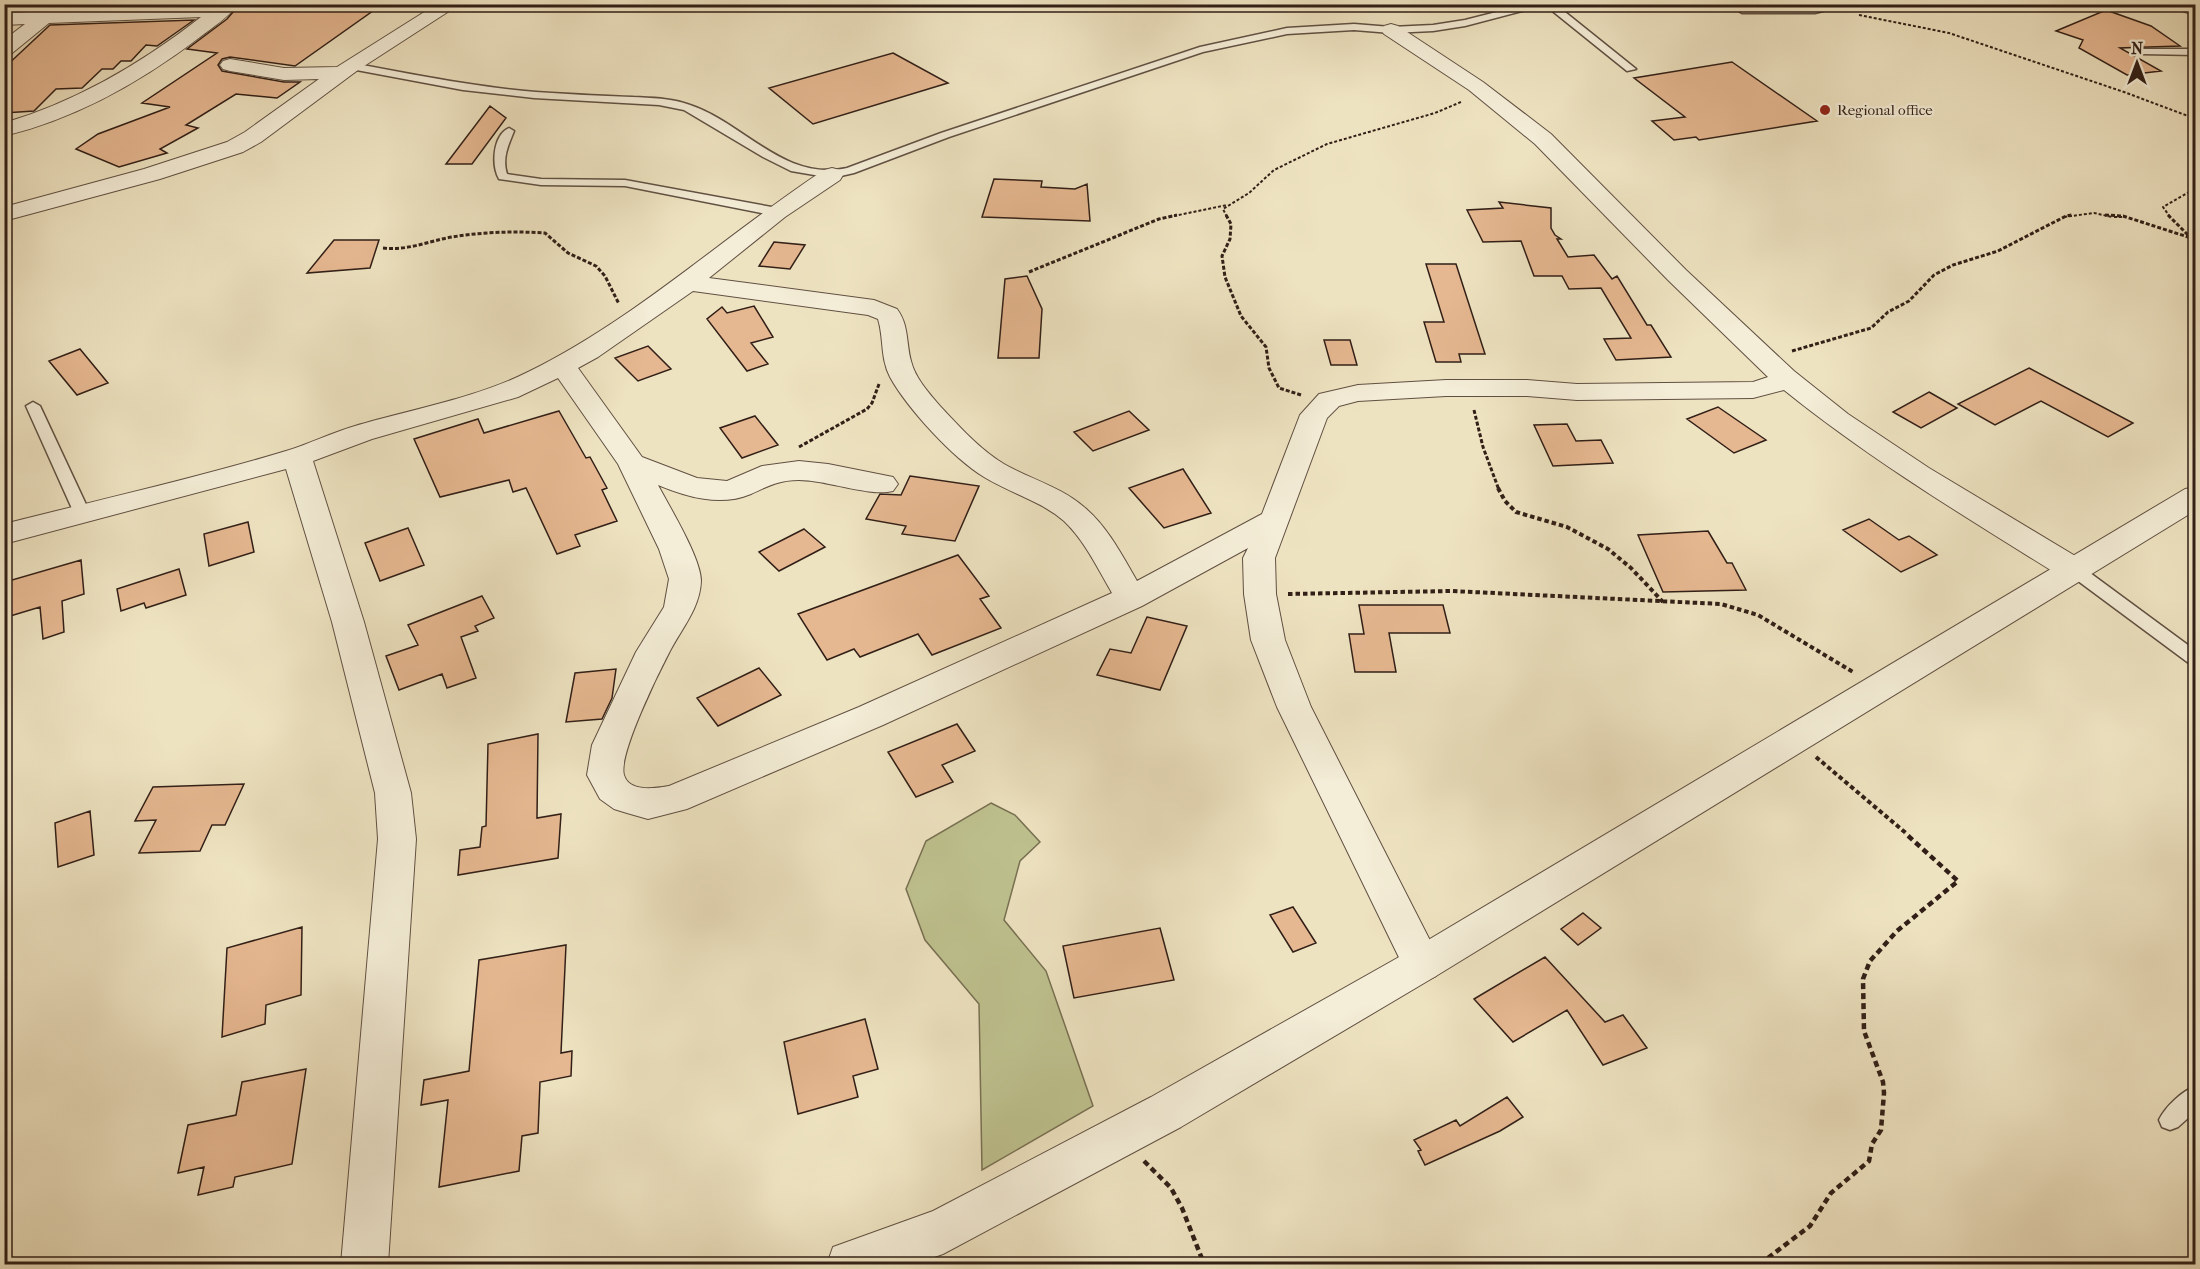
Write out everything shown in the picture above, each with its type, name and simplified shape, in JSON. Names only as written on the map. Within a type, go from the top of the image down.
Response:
[{"type":"street","points":[[4,214],[152,174],[235,147],[253,137],[346,70],[451,4]]},
{"type":"street","points":[[2181,4],[2196,10]]},
{"type":"street","points":[[4,19],[226,8]]},
{"type":"street","points":[[4,130],[49,116],[86,99],[154,58],[226,8]]},
{"type":"street","points":[[4,50],[44,18]]},
{"type":"street","points":[[1390,30],[1484,92],[1543,139],[1784,377],[1838,420],[1919,475],[2076,571]]},
{"type":"street","points":[[230,65],[284,74],[346,70]]},
{"type":"street","points":[[4,534],[297,457],[404,420],[508,391],[563,366],[630,323],[688,283],[777,212],[832,175]]},
{"type":"street","points":[[688,283],[881,311],[891,318],[895,354],[908,385],[970,453],[989,469],[1075,514],[1091,534],[1131,598]]},
{"type":"street","points":[[563,366],[632,463],[675,549],[685,579],[680,607],[653,652],[609,745],[604,775],[613,789],[627,799],[648,804],[674,799],[871,716],[1131,598],[1275,520]]},
{"type":"street","points":[[1422,964],[1294,707],[1268,640],[1260,594],[1259,558],[1314,416],[1329,400],[1358,393],[1471,388],[1527,388],[1577,392],[1753,390],[1776,384],[1784,377]]},
{"type":"street","points":[[297,457],[351,633],[393,793],[398,839],[364,1264]]},
{"type":"street","points":[[632,463],[695,487],[721,492],[745,486],[762,477],[792,471],[883,484]]},
{"type":"street","points":[[850,1264],[944,1231],[1143,1124],[1422,964],[2076,571],[2196,496]]},
{"type":"lane","points":[[346,70],[534,95],[659,102],[687,107],[795,169],[832,175],[850,171],[945,135],[1200,50],[1287,32],[1353,27],[1390,30],[1433,28],[1465,23],[1541,4]]},
{"type":"lane","points":[[1549,4],[1631,69]]},
{"type":"lane","points":[[1742,10],[1815,10],[1846,4]]},
{"type":"lane","points":[[2142,51],[2196,52]]},
{"type":"lane","points":[[508,131],[499,154],[498,168],[503,177],[541,182],[625,183],[777,212]]},
{"type":"lane","points":[[33,406],[81,513]]},
{"type":"lane","points":[[2076,571],[2196,660]]},
{"type":"lane","points":[[2170,1120],[2196,1096]]},
{"type":"path","points":[[1815,10],[1878,17],[1949,33],[2124,92],[2196,119]]},
{"type":"path","points":[[1329,400],[1288,392],[1279,388],[1271,376],[1266,347],[1241,316],[1225,277],[1222,256],[1231,234],[1230,219],[1223,209],[1250,193],[1274,170],[1327,144],[1435,113],[1484,92]]},
{"type":"path","points":[[2196,188],[2163,207],[2163,210],[2196,243]]},
{"type":"path","points":[[1029,272],[1173,214],[1228,205]]},
{"type":"path","points":[[1759,353],[1797,350],[1871,328],[1888,312],[1909,301],[1934,275],[1953,265],[1998,251],[2066,216],[2088,213],[2123,216],[2188,237]]},
{"type":"path","points":[[383,248],[408,250],[442,239],[466,236],[545,233],[568,252],[596,266],[605,276],[630,323]]},
{"type":"path","points":[[762,477],[786,455],[867,409],[873,403],[882,375],[895,354]]},
{"type":"path","points":[[1471,388],[1477,430],[1502,496],[1510,508],[1529,518],[1566,527],[1591,537],[1628,563],[1663,602]]},
{"type":"path","points":[[1260,594],[1340,595],[1452,591],[1721,604],[1758,615],[1880,688]]},
{"type":"path","points":[[1760,1264],[1810,1226],[1831,1193],[1869,1161],[1872,1144],[1881,1130],[1884,1093],[1864,1031],[1863,979],[1870,961],[1897,931],[1958,881],[1795,739]]},
{"type":"path","points":[[1143,1124],[1144,1161],[1171,1188],[1182,1208],[1204,1264]]},
{"type":"green space","points":[[991,803],[1015,815],[1040,842],[1020,861],[1004,920],[1046,971],[1093,1106],[982,1170],[979,1004],[925,940],[906,889],[926,841]]},
{"type":"building","points":[[4,4],[166,4],[4,11]]},
{"type":"building","points":[[240,4],[342,4],[377,8],[295,66],[230,57],[222,59],[218,65],[222,71],[284,82],[300,82],[277,98],[236,94],[186,125],[198,128],[160,149],[167,153],[119,167],[76,149],[98,134],[170,107],[142,103],[217,53],[187,49],[227,19]]},
{"type":"building","points":[[2106,10],[2151,26],[2180,46],[2120,48],[2161,71],[2127,75],[2079,48],[2083,40],[2056,31]]},
{"type":"building","points":[[194,20],[157,46],[146,45],[131,61],[121,61],[113,69],[102,69],[82,88],[56,89],[34,111],[4,113],[4,68],[50,25]]},
{"type":"building","points":[[893,53],[948,83],[813,124],[769,88]]},
{"type":"building","points":[[1732,62],[1817,121],[1699,140],[1696,137],[1674,140],[1652,121],[1685,117],[1634,78]]},
{"type":"building","points":[[490,106],[506,118],[472,164],[446,164]]},
{"type":"building","points":[[994,179],[1042,181],[1041,187],[1075,189],[1087,184],[1090,221],[982,217]]},
{"type":"building","points":[[1499,202],[1551,208],[1551,228],[1561,239],[1557,239],[1568,257],[1594,255],[1612,279],[1617,276],[1647,325],[1651,325],[1671,357],[1616,360],[1604,339],[1631,338],[1601,288],[1569,289],[1562,276],[1534,276],[1521,241],[1483,242],[1467,210],[1503,208]]},
{"type":"building","points":[[334,240],[379,240],[370,268],[307,273]]},
{"type":"building","points":[[774,242],[805,245],[790,269],[759,266]]},
{"type":"building","points":[[1426,264],[1456,264],[1485,354],[1459,354],[1461,362],[1436,362],[1424,322],[1444,322]]},
{"type":"building","points":[[1027,276],[1042,309],[1039,358],[998,358],[1005,279]]},
{"type":"building","points":[[754,306],[773,337],[751,343],[768,364],[747,371],[707,319],[722,307],[727,313]]},
{"type":"building","points":[[1324,340],[1350,340],[1357,365],[1331,365]]},
{"type":"building","points":[[648,346],[671,369],[638,381],[615,358]]},
{"type":"building","points":[[80,349],[108,383],[77,395],[49,361]]},
{"type":"building","points":[[2029,368],[2133,423],[2108,437],[2041,401],[1995,425],[1958,404]]},
{"type":"building","points":[[1929,392],[1957,408],[1921,428],[1893,412]]},
{"type":"building","points":[[1718,407],[1766,440],[1734,453],[1687,419]]},
{"type":"building","points":[[559,411],[586,458],[590,457],[607,488],[602,490],[617,521],[575,535],[580,546],[557,554],[526,488],[513,492],[509,480],[440,497],[414,439],[478,419],[484,433]]},
{"type":"building","points":[[1129,411],[1149,430],[1093,451],[1074,432]]},
{"type":"building","points":[[755,416],[778,445],[742,458],[720,428]]},
{"type":"building","points":[[1567,424],[1576,441],[1601,440],[1613,463],[1553,466],[1534,425]]},
{"type":"building","points":[[1183,469],[1211,513],[1164,528],[1129,488]]},
{"type":"building","points":[[910,476],[979,486],[955,541],[902,534],[906,526],[866,519],[880,494],[901,495]]},
{"type":"building","points":[[1869,519],[1899,540],[1909,536],[1937,555],[1901,572],[1843,530]]},
{"type":"building","points":[[248,522],[254,552],[209,566],[204,534]]},
{"type":"building","points":[[408,528],[424,565],[380,581],[365,543]]},
{"type":"building","points":[[804,529],[825,547],[779,571],[759,552]]},
{"type":"building","points":[[1708,531],[1727,563],[1732,563],[1746,590],[1663,592],[1638,535]]},
{"type":"building","points":[[958,555],[989,596],[980,599],[1001,628],[932,655],[918,634],[860,657],[854,649],[827,660],[798,614]]},
{"type":"building","points":[[81,560],[84,594],[62,601],[64,632],[43,639],[40,607],[7,617],[5,582]]},
{"type":"building","points":[[179,569],[186,595],[146,608],[144,603],[121,611],[117,589]]},
{"type":"building","points":[[482,596],[494,618],[475,626],[478,631],[461,637],[476,678],[447,688],[442,674],[399,690],[386,656],[418,645],[408,625]]},
{"type":"building","points":[[1359,605],[1443,605],[1450,633],[1389,633],[1396,672],[1355,672],[1349,634],[1364,634]]},
{"type":"building","points":[[1147,617],[1187,626],[1160,690],[1097,675],[1110,649],[1131,653]]},
{"type":"building","points":[[759,668],[781,695],[718,726],[697,698]]},
{"type":"building","points":[[616,669],[612,698],[602,719],[566,722],[575,673]]},
{"type":"building","points":[[957,724],[975,751],[942,765],[953,782],[916,797],[888,752]]},
{"type":"building","points":[[538,734],[537,818],[561,814],[558,858],[458,875],[460,850],[480,847],[482,827],[486,826],[488,744]]},
{"type":"building","points":[[244,784],[225,825],[212,825],[200,851],[139,853],[156,820],[135,821],[153,787]]},
{"type":"building","points":[[90,811],[94,855],[58,867],[55,823]]},
{"type":"building","points":[[1293,907],[1316,943],[1293,952],[1270,915]]},
{"type":"building","points":[[1583,913],[1601,928],[1578,945],[1561,929]]},
{"type":"building","points":[[302,927],[301,995],[266,1005],[265,1024],[222,1037],[227,948]]},
{"type":"building","points":[[1160,928],[1174,980],[1074,998],[1063,946]]},
{"type":"building","points":[[566,945],[561,1053],[572,1051],[571,1076],[540,1082],[538,1133],[522,1136],[519,1171],[439,1187],[448,1100],[421,1105],[424,1080],[469,1071],[479,960]]},
{"type":"building","points":[[1545,957],[1605,1022],[1623,1015],[1647,1048],[1603,1065],[1567,1010],[1513,1042],[1474,999]]},
{"type":"building","points":[[865,1019],[878,1069],[853,1076],[858,1097],[798,1114],[784,1042]]},
{"type":"building","points":[[306,1069],[292,1164],[235,1177],[233,1187],[198,1195],[204,1167],[178,1173],[188,1125],[236,1115],[242,1082]]},
{"type":"building","points":[[1507,1097],[1523,1117],[1500,1131],[1425,1165],[1418,1151],[1421,1150],[1414,1140],[1456,1120],[1460,1126]]},
{"type":"place","name":"Regional office","points":[[1825,110]]}]
